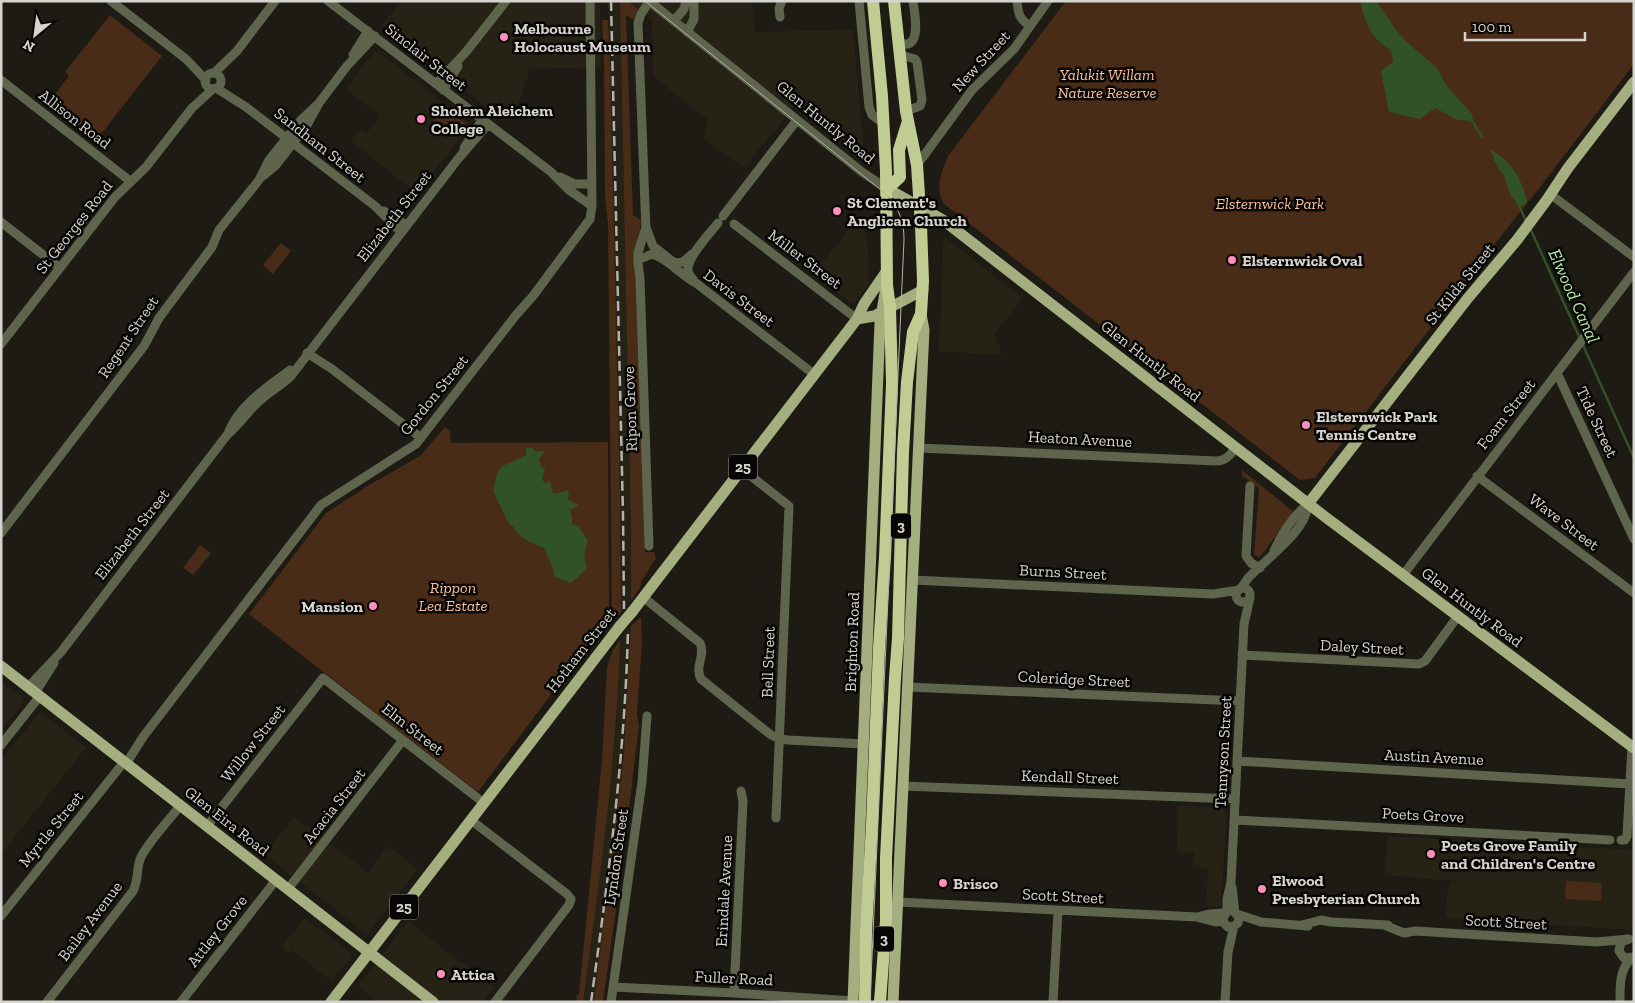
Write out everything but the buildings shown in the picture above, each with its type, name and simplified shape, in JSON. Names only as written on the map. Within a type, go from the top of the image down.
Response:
[{"type":"highway","name":"3","points":[[873,1],[887,189]]},
{"type":"highway","name":"3","points":[[880,1002],[886,921],[888,824],[908,370],[913,332],[921,314],[923,290],[920,206],[916,165],[907,116],[894,1]]},
{"type":"highway","points":[[887,189],[900,177],[899,150],[907,116]]},
{"type":"highway","name":"Brighton Road","points":[[857,1001],[867,926],[873,822],[891,392],[885,310],[887,189]]},
{"type":"highway","points":[[886,527],[901,528]]},
{"type":"highway","points":[[873,822],[888,824]]},
{"type":"main road","name":"St Kilda Street","points":[[1308,504],[1468,298],[1517,240],[1568,168],[1634,82]]},
{"type":"main road","name":"Glen Huntly Road","points":[[887,189],[943,220],[1308,504],[1633,747]]},
{"type":"main road","name":"Hotham Street","points":[[331,1002],[815,374],[857,319],[864,304],[886,278]]},
{"type":"main road","points":[[857,319],[869,318],[923,290]]},
{"type":"main road","name":"Brighton Road","points":[[857,1001],[861,800],[885,310]]},
{"type":"main road","points":[[893,1001],[924,334],[921,314]]},
{"type":"main road","points":[[901,528],[904,529],[913,551]]},
{"type":"main road","points":[[869,621],[882,603]]},
{"type":"main road","name":"Glen Eira Road","points":[[1,666],[433,1002]]},
{"type":"main road","points":[[892,741],[906,717]]},
{"type":"main road","points":[[861,800],[873,822]]},
{"type":"main road","points":[[888,824],[900,854]]},
{"type":"street","name":"Sandham Street","points":[[111,1],[403,229]]},
{"type":"street","name":"St Georges Road","points":[[1,344],[115,197],[146,167],[275,1]]},
{"type":"street","points":[[440,87],[506,1]]},
{"type":"street","name":"Gordon Street","points":[[124,762],[321,506],[412,447],[421,438],[586,226],[592,216],[590,1]]},
{"type":"street","name":"Glen Huntly Road","points":[[649,1],[874,181],[887,189]]},
{"type":"street","name":"Ripon Grove","points":[[640,270],[646,226],[638,23],[649,1]]},
{"type":"street","points":[[674,21],[683,10],[686,1]]},
{"type":"street","points":[[687,32],[694,19],[694,1]]},
{"type":"street","points":[[780,17],[779,8],[782,1]]},
{"type":"street","points":[[859,1],[870,112],[883,123]]},
{"type":"street","points":[[900,50],[912,41],[916,32],[913,1]]},
{"type":"street","points":[[1017,1],[1019,15],[1030,26]]},
{"type":"street","name":"New Street","points":[[916,165],[972,90],[1014,49],[1048,1]]},
{"type":"street","name":"Sinclair Street","points":[[329,2],[551,172],[569,190],[592,206]]},
{"type":"street","name":"Regent Street","points":[[1,533],[144,346],[159,318],[212,247],[219,230],[259,180],[269,160],[307,125],[318,103],[372,34]]},
{"type":"street","points":[[866,71],[879,66]]},
{"type":"street","name":"Allison Road","points":[[1,80],[130,181]]},
{"type":"street","points":[[696,283],[688,270],[694,253],[797,120]]},
{"type":"street","name":"Elizabeth Street","points":[[1,745],[61,652],[227,436],[262,398],[283,384],[485,122]]},
{"type":"street","name":"Sinclair Street","points":[[551,172],[575,184],[592,184]]},
{"type":"street","points":[[1550,194],[1634,258]]},
{"type":"street","points":[[1,222],[60,268]]},
{"type":"street","name":"Miller Street","points":[[734,224],[857,319]]},
{"type":"street","name":"Ripon Grove","points":[[646,226],[638,253],[638,263],[640,270],[649,546]]},
{"type":"street","name":"Davis Street","points":[[646,226],[652,245],[672,261],[676,263],[684,262],[694,253]]},
{"type":"street","name":"Davis Street","points":[[643,258],[651,254],[656,256],[684,277],[696,283],[815,374]]},
{"type":"street","name":"Foam Street","points":[[1403,575],[1634,272]]},
{"type":"street","points":[[309,351],[421,438]]},
{"type":"street","name":"Tide Street","points":[[1557,373],[1634,539]]},
{"type":"street","name":"Heaton Avenue","points":[[918,448],[1222,461],[1229,457],[1236,448]]},
{"type":"street","name":"Bell Street","points":[[742,469],[789,506],[776,818]]},
{"type":"street","name":"Wave Street","points":[[1477,476],[1634,592]]},
{"type":"street","points":[[1250,486],[1246,556],[1250,562],[1260,568]]},
{"type":"street","name":"St Kilda Street","points":[[1260,568],[1287,541],[1306,516],[1308,504]]},
{"type":"street","name":"Tennyson Street","points":[[1229,916],[1227,899],[1231,882],[1235,820],[1245,592],[1251,575],[1260,568]]},
{"type":"street","name":"Burns Street","points":[[912,580],[1213,594],[1245,592]]},
{"type":"street","name":"Tennyson Street","points":[[1244,624],[1236,594],[1245,592]]},
{"type":"street","name":"Burns Street","points":[[1213,594],[1238,601]]},
{"type":"street","points":[[643,597],[699,641],[703,652],[698,672],[702,681],[768,732],[780,739],[864,744]]},
{"type":"street","name":"Daley Street","points":[[1242,655],[1418,664],[1425,661],[1458,616]]},
{"type":"street","name":"Elm Street","points":[[323,678],[484,803]]},
{"type":"street","name":"Willow Street","points":[[207,826],[323,678]]},
{"type":"street","name":"Coleridge Street","points":[[908,687],[1240,701]]},
{"type":"street","name":"Lyndon Street","points":[[611,1002],[642,782],[647,716]]},
{"type":"street","name":"Acacia Street","points":[[288,889],[403,740]]},
{"type":"street","points":[[1621,840],[1626,839],[1627,836],[1633,747]]},
{"type":"street","name":"Austin Avenue","points":[[1237,761],[1630,784]]},
{"type":"street","name":"Myrtle Street","points":[[1,916],[124,762]]},
{"type":"street","name":"Kendall Street","points":[[903,786],[1236,799]]},
{"type":"street","name":"Erindale Avenue","points":[[734,993],[742,791]]},
{"type":"street","name":"Bailey Avenue","points":[[47,1002],[133,891],[137,880],[140,859],[180,806]]},
{"type":"street","points":[[471,820],[571,899],[570,905],[495,1002]]},
{"type":"street","name":"Poets Grove","points":[[1235,820],[1610,840]]},
{"type":"street","name":"Attley Grove","points":[[181,1002],[276,880]]},
{"type":"street","name":"Scott Street","points":[[898,902],[1197,917],[1209,914],[1229,916]]},
{"type":"street","points":[[1053,1002],[1058,911]]},
{"type":"street","points":[[1229,916],[1261,922]]},
{"type":"street","points":[[1228,952],[1235,926],[1239,920],[1229,916]]},
{"type":"street","points":[[1225,1002],[1229,916]]},
{"type":"street","points":[[1235,926],[1261,922]]},
{"type":"street","name":"Scott Street","points":[[1261,922],[1312,927],[1331,922],[1397,924],[1414,931],[1596,942],[1631,940]]},
{"type":"street","points":[[1620,1002],[1620,944],[1631,940]]},
{"type":"street","name":"Scott Street","points":[[1596,942],[1612,946],[1624,958],[1633,957]]},
{"type":"street","points":[[1621,981],[1626,965],[1633,957]]},
{"type":"street","name":"Fuller Road","points":[[613,987],[857,1001]]},
{"type":"shaded area","points":[[401,1],[600,1],[601,67],[530,69],[519,102],[504,121],[382,25]]},
{"type":"shaded area","points":[[608,1],[620,1],[623,142],[631,601],[621,613],[620,493]]},
{"type":"shaded area","points":[[628,1],[752,1],[755,32],[853,30],[864,153],[859,155],[796,104],[744,168],[704,139],[708,120],[653,76],[652,20]]},
{"type":"shaded area","points":[[1360,1],[1376,1],[1396,30],[1437,68],[1447,86],[1472,114],[1473,121],[1458,120],[1435,108],[1420,119],[1389,112],[1381,71],[1393,62],[1391,50],[1378,40],[1370,29]]},
{"type":"shaded area","name":"Sholem Aleichem College","points":[[377,51],[469,123],[470,126],[417,193],[351,141],[360,130],[366,134],[380,115],[346,89],[374,52]]},
{"type":"shaded area","points":[[1491,149],[1504,159],[1516,173],[1526,196],[1527,202],[1524,206],[1514,199],[1508,189],[1503,171],[1492,154]]},
{"type":"shaded area","points":[[861,213],[868,246],[869,284],[853,304],[811,273],[824,258],[826,259]]},
{"type":"shaded area","points":[[946,238],[1023,298],[995,334],[1002,355],[938,351],[943,239]]},
{"type":"shaded area","points":[[526,448],[532,448],[536,452],[545,450],[539,460],[541,467],[545,468],[542,480],[546,483],[550,481],[552,492],[556,494],[567,490],[569,493],[568,500],[578,506],[570,510],[572,524],[579,527],[588,541],[584,557],[587,567],[571,583],[555,577],[544,548],[524,538],[509,524],[493,491],[496,477],[501,467],[526,455]]},
{"type":"shaded area","points":[[631,626],[627,727],[618,815],[594,1002],[583,1002],[616,735],[620,640]]},
{"type":"shaded area","points":[[1,682],[22,698],[23,703],[1,730]]},
{"type":"shaded area","points":[[40,712],[86,748],[1,854],[1,760]]},
{"type":"shaded area","points":[[1178,806],[1223,807],[1227,814],[1221,906],[1206,906],[1208,868],[1193,867],[1194,853],[1177,852]]},
{"type":"shaded area","points":[[294,817],[368,872],[388,846],[418,869],[367,934],[265,855]]},
{"type":"shaded area","points":[[1387,836],[1634,850],[1634,930],[1445,918],[1448,888],[1453,881],[1385,875]]},
{"type":"shaded area","points":[[304,918],[350,952],[351,956],[332,981],[292,950],[288,952],[282,947]]},
{"type":"shaded area","points":[[408,921],[494,988],[483,1002],[378,1002],[358,986]]},
{"type":"green space","points":[[620,1],[628,1],[638,9],[634,20],[626,15],[633,215],[641,220],[639,240],[640,377],[645,552],[654,552],[656,558],[631,601],[631,536]]},
{"type":"green space","name":"Elsternwick Park","points":[[1066,1],[1634,1],[1634,64],[1315,478],[1300,480],[943,203],[939,185],[948,156]]},
{"type":"green space","points":[[110,15],[162,56],[95,142],[47,105],[69,76],[65,72]]},
{"type":"green space","points":[[602,20],[608,20],[610,62],[620,493],[621,613],[612,620],[608,223],[605,198]]},
{"type":"green space","points":[[444,107],[466,124],[456,138],[433,121]]},
{"type":"green space","points":[[281,243],[291,251],[273,274],[263,265]]},
{"type":"green space","name":"Rippon Lea Estate","points":[[445,427],[450,431],[451,443],[608,442],[609,617],[478,792],[249,614],[326,513],[369,485],[420,456]]},
{"type":"green space","points":[[1242,470],[1294,512],[1260,557],[1254,555],[1259,488],[1242,476]]},
{"type":"green space","points":[[200,545],[211,553],[193,575],[183,568]]},
{"type":"green space","points":[[641,617],[642,642],[637,714],[639,726],[622,867],[603,1002],[594,1002],[624,754],[631,626]]},
{"type":"green space","points":[[620,640],[615,731],[601,867],[583,1002],[576,1002],[577,994],[579,995],[602,760],[607,667],[613,650]]},
{"type":"green space","points":[[1566,881],[1602,883],[1601,901],[1565,899]]},
{"type":"waterway","name":"Elwood Canal","points":[[1471,119],[1482,137]]},
{"type":"waterway","name":"Elwood Canal","points":[[1495,159],[1502,172]]},
{"type":"waterway","name":"Elwood Canal","points":[[1517,201],[1526,221]]},
{"type":"waterway","name":"Elwood Canal","points":[[1530,228],[1634,458]]},
{"type":"tram line","points":[[645,1],[881,190],[899,212],[903,225],[904,240],[870,1002]]},
{"type":"railway","points":[[611,1],[624,609]]},
{"type":"railway","points":[[591,1002],[619,770],[628,630]]},
{"type":"place","name":"Melbourne Holocaust Museum","points":[[504,37]]},
{"type":"place","name":"Sholem Aleichem College","points":[[421,119]]},
{"type":"place","name":"St Clement's Anglican Church","points":[[837,211]]},
{"type":"place","name":"Elsternwick Oval","points":[[1232,260]]},
{"type":"place","name":"Elsternwick Park Tennis Centre","points":[[1306,425]]},
{"type":"place","name":"Mansion","points":[[373,606]]},
{"type":"place","name":"Poets Grove Family and Children's Centre","points":[[1431,854]]},
{"type":"place","name":"Brisco","points":[[943,883]]},
{"type":"place","name":"Elwood Presbyterian Church","points":[[1262,889]]},
{"type":"place","name":"Attica","points":[[441,974]]},
{"type":"park label","name":"Yalukit Willam Nature Reserve","points":[[1107,83]]}]
